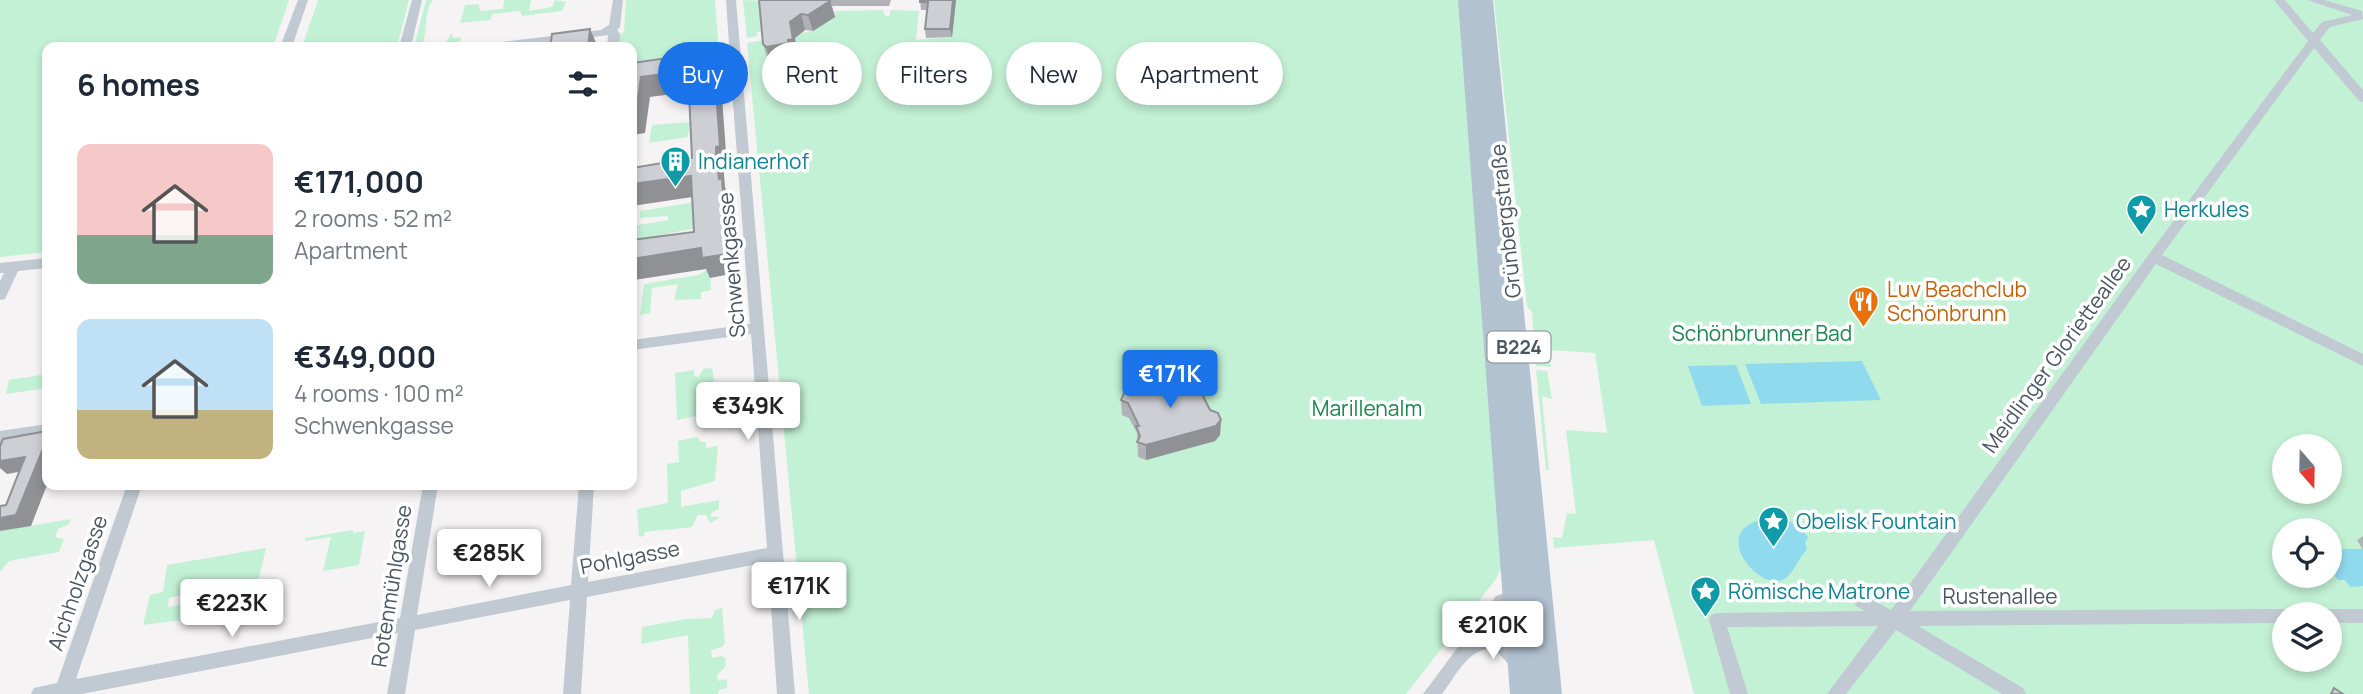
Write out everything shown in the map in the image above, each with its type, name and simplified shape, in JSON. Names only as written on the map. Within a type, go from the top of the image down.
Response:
[{"type":"main road","name":"Grünbergstraße","points":[[1467,0],[1524,694]]},
{"type":"main road","name":"Grünbergstraße","points":[[1484,0],[1548,694]]},
{"type":"street","points":[[288,42],[303,0]]},
{"type":"street","points":[[406,42],[417,0]]},
{"type":"street","points":[[528,42],[611,30],[615,24],[618,0]]},
{"type":"street","name":"Schwenkgasse","points":[[731,0],[734,42]]},
{"type":"street","points":[[2279,0],[2363,98]]},
{"type":"street","points":[[2312,0],[2336,4],[2363,15]]},
{"type":"street","name":"Meidlinger Glorietteallee","points":[[1836,694],[1894,619],[2326,23],[2363,15]]},
{"type":"street","points":[[611,30],[614,34],[613,42]]},
{"type":"street","name":"Schwenkgasse","points":[[740,105],[786,694]]},
{"type":"street","points":[[2154,257],[2363,360]]},
{"type":"street","points":[[0,295],[7,267],[42,264]]},
{"type":"street","points":[[637,344],[758,328]]},
{"type":"street","points":[[0,437],[42,431]]},
{"type":"street","name":"Aichholzgasse","points":[[63,692],[132,490]]},
{"type":"street","name":"Rotenmühlgasse","points":[[396,694],[429,490]]},
{"type":"street","points":[[572,694],[586,490]]},
{"type":"street","name":"Pohlgasse","points":[[40,694],[63,692],[774,554]]},
{"type":"street","points":[[1432,694],[1502,601],[1516,596]]},
{"type":"street","points":[[1862,601],[2017,694]]},
{"type":"street","name":"Rustenallee","points":[[1739,694],[1717,620],[2272,616]]},
{"type":"street","points":[[2342,616],[2363,616]]},
{"type":"street","points":[[1464,651],[1482,640],[1497,640],[1509,649],[1523,671]]},
{"type":"green space","points":[[0,0],[289,0],[275,42],[42,42],[42,253],[0,257]]},
{"type":"green space","points":[[318,0],[409,0],[398,42],[304,42]]},
{"type":"green space","points":[[426,0],[433,0],[428,10],[423,42],[415,42]]},
{"type":"green space","points":[[504,0],[531,0],[529,11],[552,7],[555,0],[566,2],[562,11],[522,16],[520,11],[493,14],[490,20],[460,23],[465,5],[479,4],[480,11],[503,9]]},
{"type":"green space","points":[[626,0],[715,0],[718,42],[658,42],[658,66],[637,68],[637,42],[616,42],[617,36],[624,32]]},
{"type":"green space","points":[[743,0],[764,1],[765,30],[757,32],[757,36],[747,38]]},
{"type":"green space","name":"Marillenalm","points":[[956,0],[1460,0],[1502,566],[1496,579],[1406,694],[809,694],[748,43],[766,40],[769,42],[762,42],[762,105],[862,105],[862,42],[795,42],[794,34],[813,31],[834,17],[833,13],[836,11],[883,10],[885,16],[889,16],[891,10],[919,11],[916,40],[951,37]]},
{"type":"green space","name":"Schönbrunner Bad","points":[[1494,0],[2363,0],[2363,694],[1694,694],[1654,540],[1554,548],[1553,537],[1562,538],[1567,513],[1576,514],[1566,430],[1607,433],[1595,353],[1549,350],[1551,367],[1536,366],[1532,312],[1527,306]]},
{"type":"green space","points":[[452,33],[453,38],[461,37],[459,42],[446,42]]},
{"type":"green space","points":[[690,122],[688,137],[649,143],[652,125]]},
{"type":"green space","points":[[696,202],[696,228],[661,235],[660,251],[637,254],[637,225],[668,220],[668,216],[640,218],[640,211]]},
{"type":"green space","points":[[710,268],[711,290],[701,292],[701,299],[674,300],[678,284],[652,288],[650,313],[640,315],[644,284],[698,275]]},
{"type":"green space","points":[[703,369],[713,370],[714,387],[710,388],[712,407],[700,410],[696,416],[677,420],[675,373],[694,370],[694,376],[699,377]]},
{"type":"green space","points":[[1536,370],[1547,371],[1552,399],[1542,396],[1549,470],[1546,470]]},
{"type":"green space","points":[[42,375],[42,389],[6,394],[9,380]]},
{"type":"green space","points":[[697,437],[701,442],[706,442],[706,448],[718,446],[715,481],[681,491],[681,507],[719,500],[719,509],[711,513],[711,517],[720,517],[710,523],[706,515],[698,515],[692,527],[645,532],[644,536],[639,537],[637,509],[668,503],[667,464],[679,462],[678,441]]},
{"type":"green space","points":[[71,519],[69,524],[58,529],[55,537],[64,539],[59,552],[9,561],[0,572],[0,531]]},
{"type":"green space","points":[[353,530],[353,533],[365,531],[359,565],[323,571],[331,537],[305,541],[305,538]]},
{"type":"green space","points":[[266,548],[259,578],[240,582],[235,604],[227,610],[226,605],[202,616],[208,589],[169,598],[168,607],[185,604],[181,620],[143,625],[150,595],[163,592],[167,565]]},
{"type":"green space","points":[[722,608],[725,643],[722,647],[711,650],[712,658],[725,658],[726,666],[717,675],[718,681],[727,679],[727,688],[719,690],[718,694],[690,694],[688,635],[641,644],[642,627],[686,619],[712,618],[715,610]]},
{"type":"water","points":[[1862,361],[1881,400],[1761,404],[1745,364]]},
{"type":"water","points":[[1736,365],[1751,404],[1702,406],[1688,366]]},
{"type":"water","name":"Obelisk Fountain","points":[[1775,518],[1794,523],[1808,537],[1805,543],[1807,550],[1791,573],[1779,581],[1768,580],[1747,564],[1739,541],[1743,530],[1754,522]]},
{"type":"water","points":[[2342,549],[2363,549],[2363,586],[2350,587],[2342,580]]},
{"type":"building","points":[[759,0],[830,0],[808,15],[801,14],[790,22],[793,39],[788,42],[763,42]]},
{"type":"building","points":[[920,0],[953,0],[950,29],[925,29],[928,2]]},
{"type":"building","points":[[590,29],[589,42],[551,42],[552,34]]},
{"type":"building","points":[[658,59],[658,75],[641,77],[637,106],[637,62]]},
{"type":"building","points":[[690,105],[717,105],[720,146],[716,147],[716,155],[719,179],[722,178],[727,254],[702,258],[701,248],[637,258],[637,239],[694,232],[691,176],[637,183],[637,167],[692,158]]},
{"type":"building","points":[[1161,376],[1163,383],[1193,376],[1210,410],[1218,413],[1221,420],[1216,426],[1146,445],[1137,442],[1140,436],[1136,426],[1139,426],[1128,403],[1121,400],[1125,391],[1151,385],[1149,379]]},
{"type":"building","points":[[42,432],[42,451],[16,515],[0,518],[0,506],[6,505],[25,457],[0,461],[3,439]]},
{"type":"building","points":[[2334,688],[2343,694],[2331,694]]},
{"type":"place","name":"Indianerhof","points":[[675,189]]},
{"type":"place","name":"Herkules","points":[[2141,237]]},
{"type":"place","name":"Luv Beachclub Schönbrunn","points":[[1864,329]]},
{"type":"place","name":"Obelisk Fountain","points":[[1773,549]]},
{"type":"place","name":"Römische Matrone","points":[[1705,619]]}]
